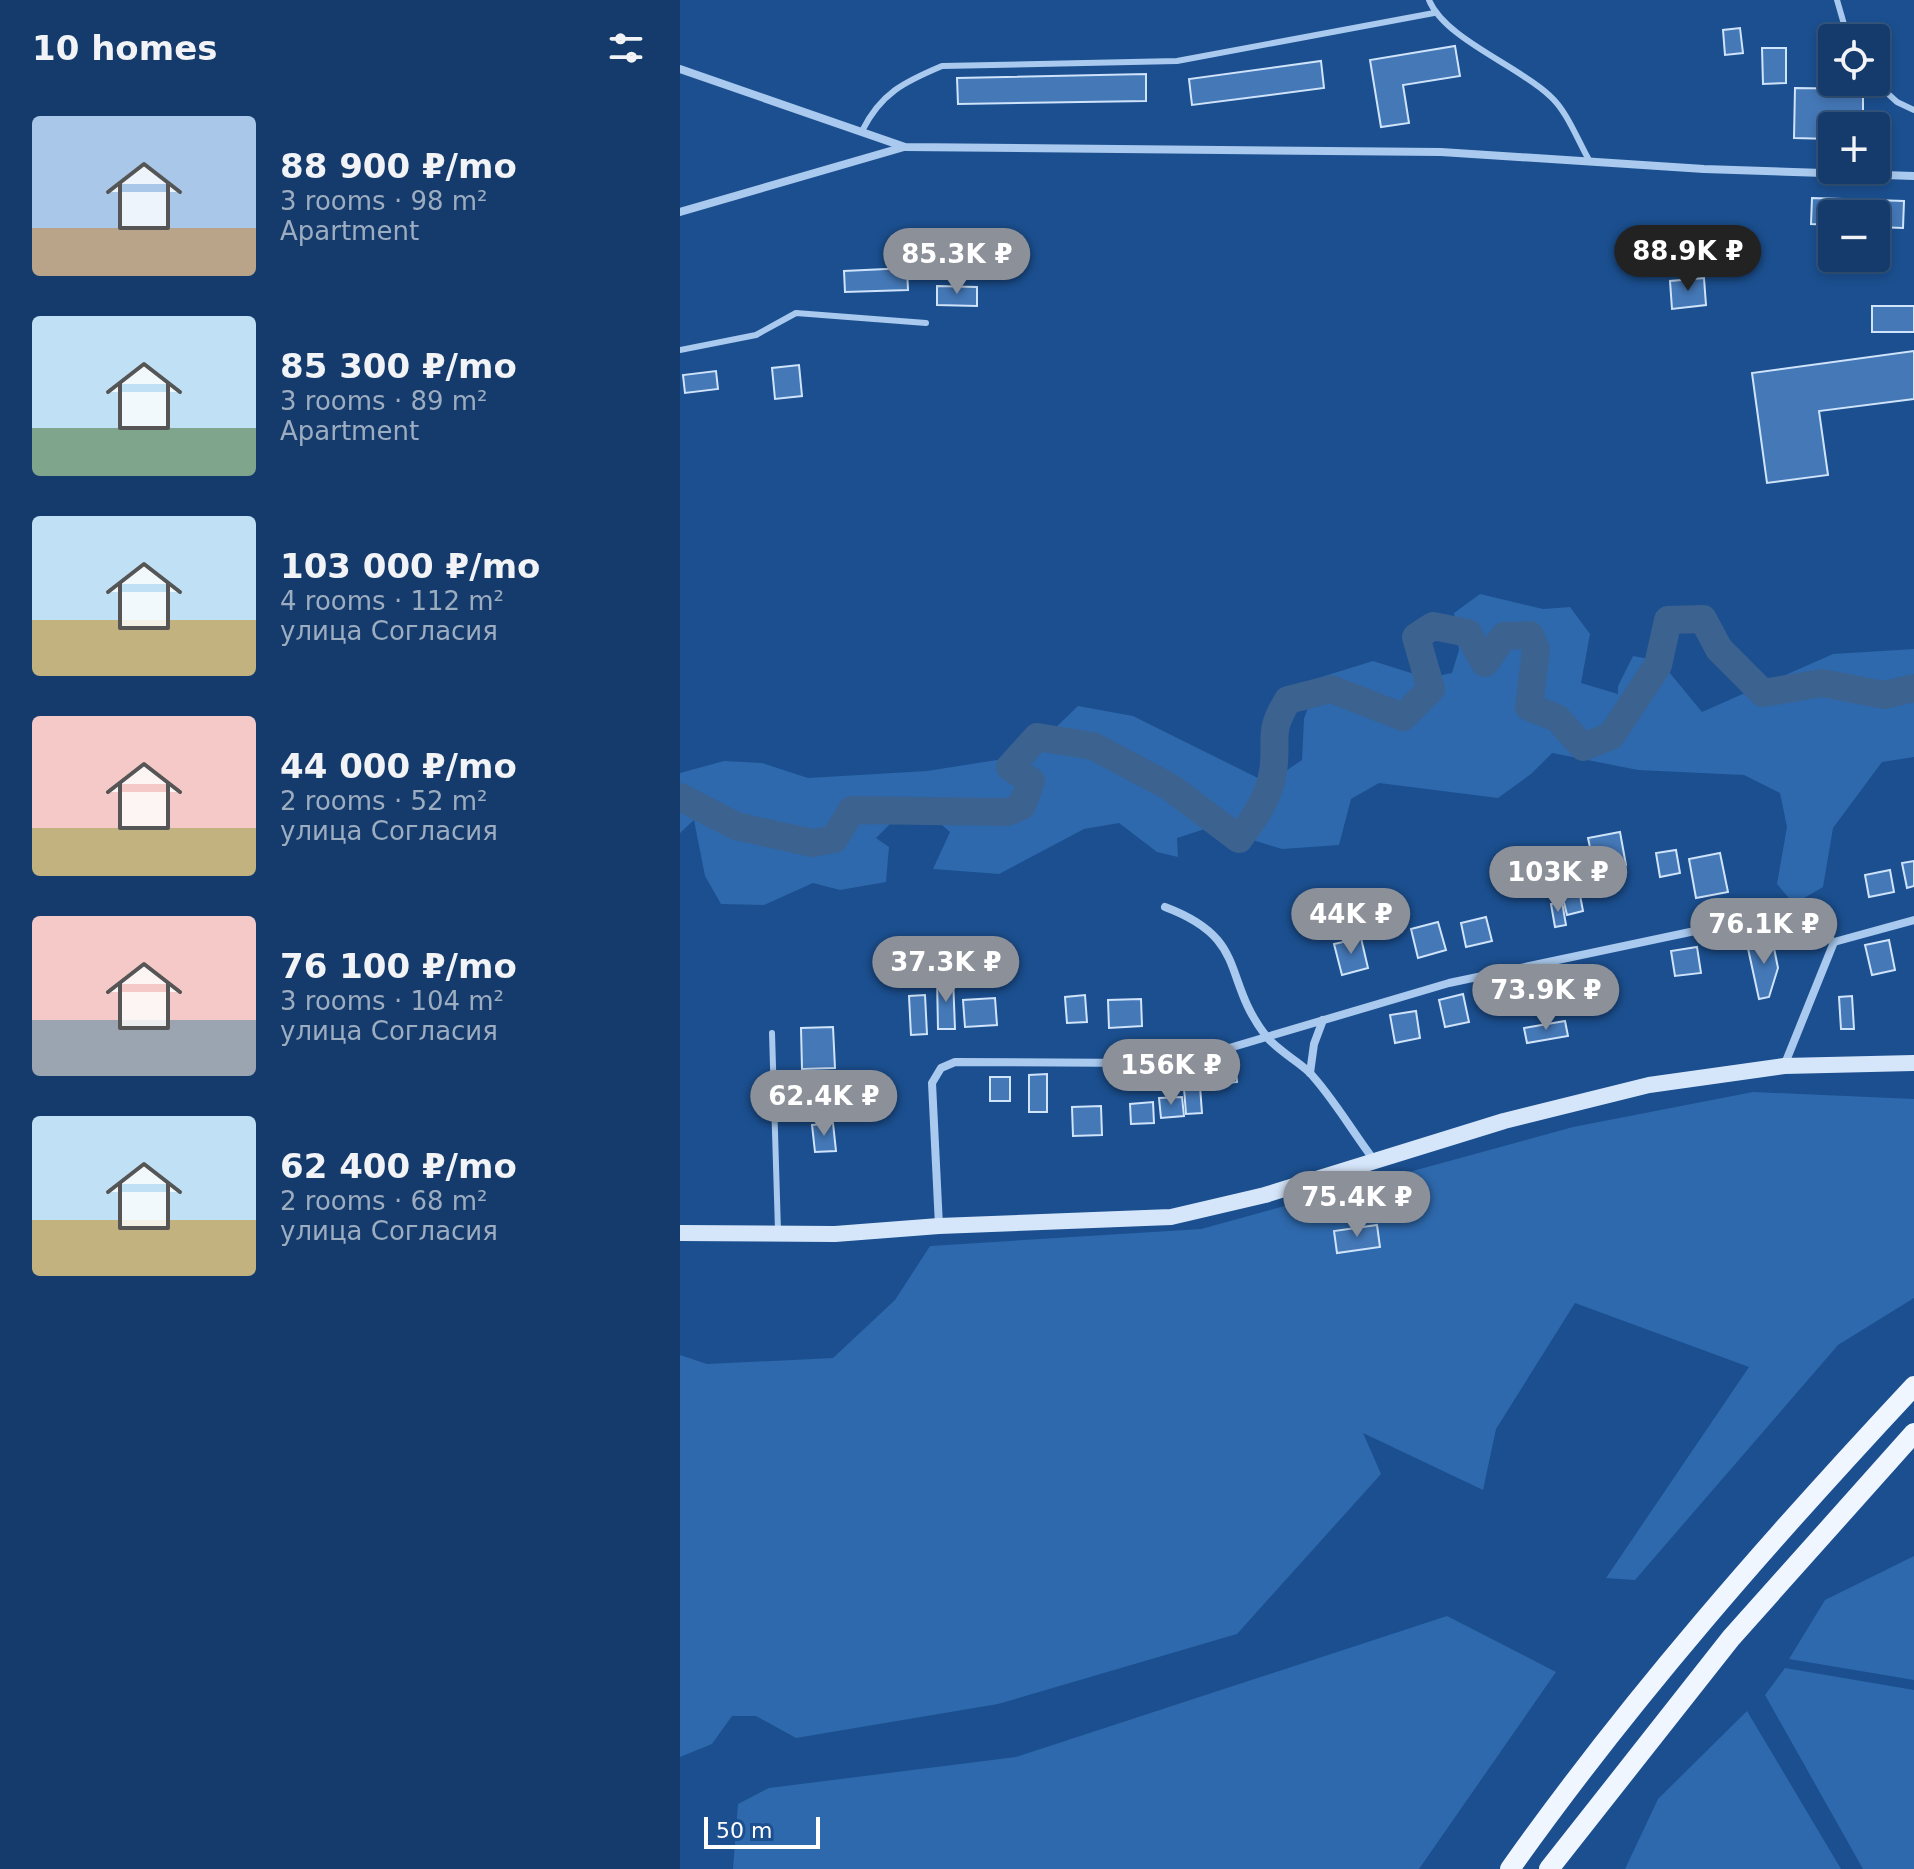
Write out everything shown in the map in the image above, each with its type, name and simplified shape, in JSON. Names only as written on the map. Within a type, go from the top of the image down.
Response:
[{"type":"main road","points":[[1510,1869],[1553,1808],[1713,1611],[1813,1494],[1914,1386]]},
{"type":"main road","points":[[1549,1869],[1731,1638],[1914,1433]]},
{"type":"street","points":[[680,69],[905,147]]},
{"type":"street","points":[[680,212],[905,147],[1441,152],[1704,169],[1914,176]]},
{"type":"street","points":[[1165,907],[1195,919],[1213,933],[1230,959],[1249,1008],[1267,1038],[1310,1073],[1374,1161]]},
{"type":"street","points":[[939,1226],[932,1083],[941,1068],[955,1062],[1141,1063],[1192,1059],[1449,983],[1728,924],[1771,922],[1810,926],[1834,942],[1914,920]]},
{"type":"street","points":[[1784,1066],[1834,942]]},
{"type":"street","points":[[1310,1073],[1314,1044],[1323,1020]]},
{"type":"street","points":[[680,1233],[778,1235],[1171,1217],[1265,1195],[1504,1121],[1649,1085],[1784,1066],[1914,1063]]},
{"type":"lane","points":[[1429,0],[1434,13],[1552,97],[1589,160]]},
{"type":"lane","points":[[1837,0],[1844,24]]},
{"type":"lane","points":[[862,131],[875,105],[908,80],[942,66],[1177,61],[1434,13]]},
{"type":"lane","points":[[1890,96],[1914,110]]},
{"type":"lane","points":[[680,350],[756,335],[796,313],[926,323]]},
{"type":"lane","points":[[772,1033],[778,1235]]},
{"type":"shaded area","points":[[1480,594],[1543,609],[1570,607],[1590,634],[1581,683],[1618,694],[1618,686],[1633,656],[1660,661],[1702,712],[1833,654],[1914,649],[1914,757],[1882,762],[1833,828],[1823,887],[1794,904],[1777,884],[1787,827],[1780,793],[1744,775],[1638,770],[1552,753],[1531,774],[1498,798],[1379,783],[1351,799],[1339,845],[1282,849],[1211,827],[1177,838],[1178,857],[1157,852],[1119,823],[1084,829],[999,874],[933,869],[950,832],[933,817],[902,812],[876,838],[889,847],[886,882],[840,890],[813,883],[764,905],[721,904],[705,876],[694,820],[680,833],[680,773],[724,761],[762,763],[808,778],[927,771],[1041,753],[1050,733],[1078,706],[1133,716],[1268,783],[1302,760],[1304,719],[1318,678],[1373,661],[1427,678],[1452,673],[1459,650],[1454,613]]},
{"type":"shaded area","points":[[1753,1092],[1914,1099],[1914,1298],[1838,1345],[1635,1580],[1606,1578],[1749,1367],[1575,1303],[1496,1429],[1483,1490],[1363,1433],[1381,1474],[1237,1634],[998,1704],[796,1738],[756,1716],[732,1716],[712,1744],[680,1757],[680,1355],[707,1364],[833,1358],[895,1300],[930,1246],[1201,1229],[1573,1127]]},
{"type":"shaded area","points":[[1914,1556],[1914,1680],[1789,1659],[1825,1600]]},
{"type":"shaded area","points":[[1447,1616],[1556,1672],[1419,1869],[733,1869],[738,1804],[769,1788],[1016,1757]]},
{"type":"shaded area","points":[[1785,1668],[1914,1690],[1914,1869],[1863,1869],[1765,1695]]},
{"type":"shaded area","points":[[1747,1711],[1841,1869],[1625,1869],[1658,1799]]},
{"type":"building","points":[[1740,28],[1743,53],[1725,55],[1723,30]]},
{"type":"building","points":[[1455,46],[1460,76],[1403,85],[1409,123],[1381,127],[1370,60]]},
{"type":"building","points":[[1762,48],[1786,48],[1786,83],[1763,84]]},
{"type":"building","points":[[1321,61],[1324,88],[1192,105],[1189,79]]},
{"type":"building","points":[[1146,74],[1146,101],[958,104],[957,78]]},
{"type":"building","points":[[1795,88],[1818,88],[1818,96],[1863,96],[1863,112],[1818,112],[1818,139],[1794,138]]},
{"type":"building","points":[[1812,198],[1873,200],[1818,200],[1818,224],[1811,224]]},
{"type":"building","points":[[1890,201],[1904,201],[1903,228],[1890,228]]},
{"type":"building","points":[[907,268],[908,290],[845,292],[844,271]]},
{"type":"building","points":[[1704,278],[1706,305],[1672,309],[1670,281]]},
{"type":"building","points":[[937,286],[977,287],[977,306],[937,305]]},
{"type":"building","points":[[1872,306],[1914,306],[1914,332],[1872,332]]},
{"type":"building","points":[[1914,351],[1914,399],[1819,411],[1828,475],[1767,483],[1752,373]]},
{"type":"building","points":[[799,365],[802,396],[775,399],[772,368]]},
{"type":"building","points":[[716,371],[718,389],[685,393],[683,375]]},
{"type":"building","points":[[1620,832],[1626,865],[1595,871],[1588,838]]},
{"type":"building","points":[[1676,850],[1680,873],[1660,877],[1656,853]]},
{"type":"building","points":[[1720,853],[1728,892],[1696,898],[1689,859]]},
{"type":"building","points":[[1914,861],[1914,886],[1907,888],[1902,863]]},
{"type":"building","points":[[1890,870],[1894,892],[1869,897],[1865,875]]},
{"type":"building","points":[[1579,890],[1583,911],[1567,915],[1562,894]]},
{"type":"building","points":[[1562,902],[1566,925],[1555,927],[1551,904]]},
{"type":"building","points":[[1486,917],[1492,941],[1466,947],[1461,923]]},
{"type":"building","points":[[1438,922],[1446,950],[1418,958],[1411,929]]},
{"type":"building","points":[[1361,938],[1368,968],[1342,975],[1334,944]]},
{"type":"building","points":[[1772,938],[1778,968],[1769,997],[1759,999],[1747,944]]},
{"type":"building","points":[[1889,940],[1895,970],[1872,975],[1865,945]]},
{"type":"building","points":[[1697,947],[1701,973],[1675,976],[1671,951]]},
{"type":"building","points":[[1584,970],[1588,997],[1569,999],[1565,973]]},
{"type":"building","points":[[1558,975],[1563,1002],[1532,1008],[1528,981]]},
{"type":"building","points":[[953,977],[955,1029],[938,1029],[937,978]]},
{"type":"building","points":[[1463,994],[1469,1022],[1445,1027],[1439,1000]]},
{"type":"building","points":[[925,995],[927,1034],[911,1035],[909,996]]},
{"type":"building","points":[[1085,995],[1087,1022],[1067,1023],[1065,997]]},
{"type":"building","points":[[1852,996],[1854,1029],[1841,1029],[1839,997]]},
{"type":"building","points":[[995,998],[997,1025],[965,1027],[963,1000]]},
{"type":"building","points":[[1141,999],[1142,1026],[1109,1028],[1108,1000]]},
{"type":"building","points":[[1416,1011],[1420,1038],[1395,1043],[1390,1015]]},
{"type":"building","points":[[1565,1021],[1568,1036],[1527,1043],[1524,1028]]},
{"type":"building","points":[[833,1027],[835,1068],[802,1069],[801,1028]]},
{"type":"building","points":[[1235,1061],[1237,1082],[1213,1085],[1211,1063]]},
{"type":"building","points":[[1199,1073],[1202,1113],[1186,1114],[1183,1075]]},
{"type":"building","points":[[1047,1074],[1047,1112],[1029,1112],[1029,1075]]},
{"type":"building","points":[[990,1077],[1010,1077],[1010,1101],[990,1101]]},
{"type":"building","points":[[1182,1097],[1184,1116],[1161,1118],[1159,1098]]},
{"type":"building","points":[[1153,1102],[1154,1123],[1131,1124],[1130,1104]]},
{"type":"building","points":[[1101,1106],[1102,1135],[1073,1136],[1072,1107]]},
{"type":"building","points":[[833,1123],[836,1151],[815,1152],[812,1125]]},
{"type":"building","points":[[1377,1225],[1380,1247],[1337,1253],[1334,1231]]},
{"type":"waterway","points":[[680,797],[736,826],[812,843],[834,839],[852,810],[1007,812],[1022,806],[1031,781],[1010,767],[1037,737],[1093,746],[1170,787],[1239,839],[1268,790],[1273,772],[1275,728],[1288,700],[1331,689],[1403,717],[1431,689],[1416,637],[1433,626],[1468,633],[1485,663],[1504,636],[1530,635],[1536,650],[1529,707],[1557,718],[1583,747],[1611,736],[1658,665],[1668,620],[1703,619],[1719,649],[1763,693],[1822,683],[1884,695],[1914,688]]}]
